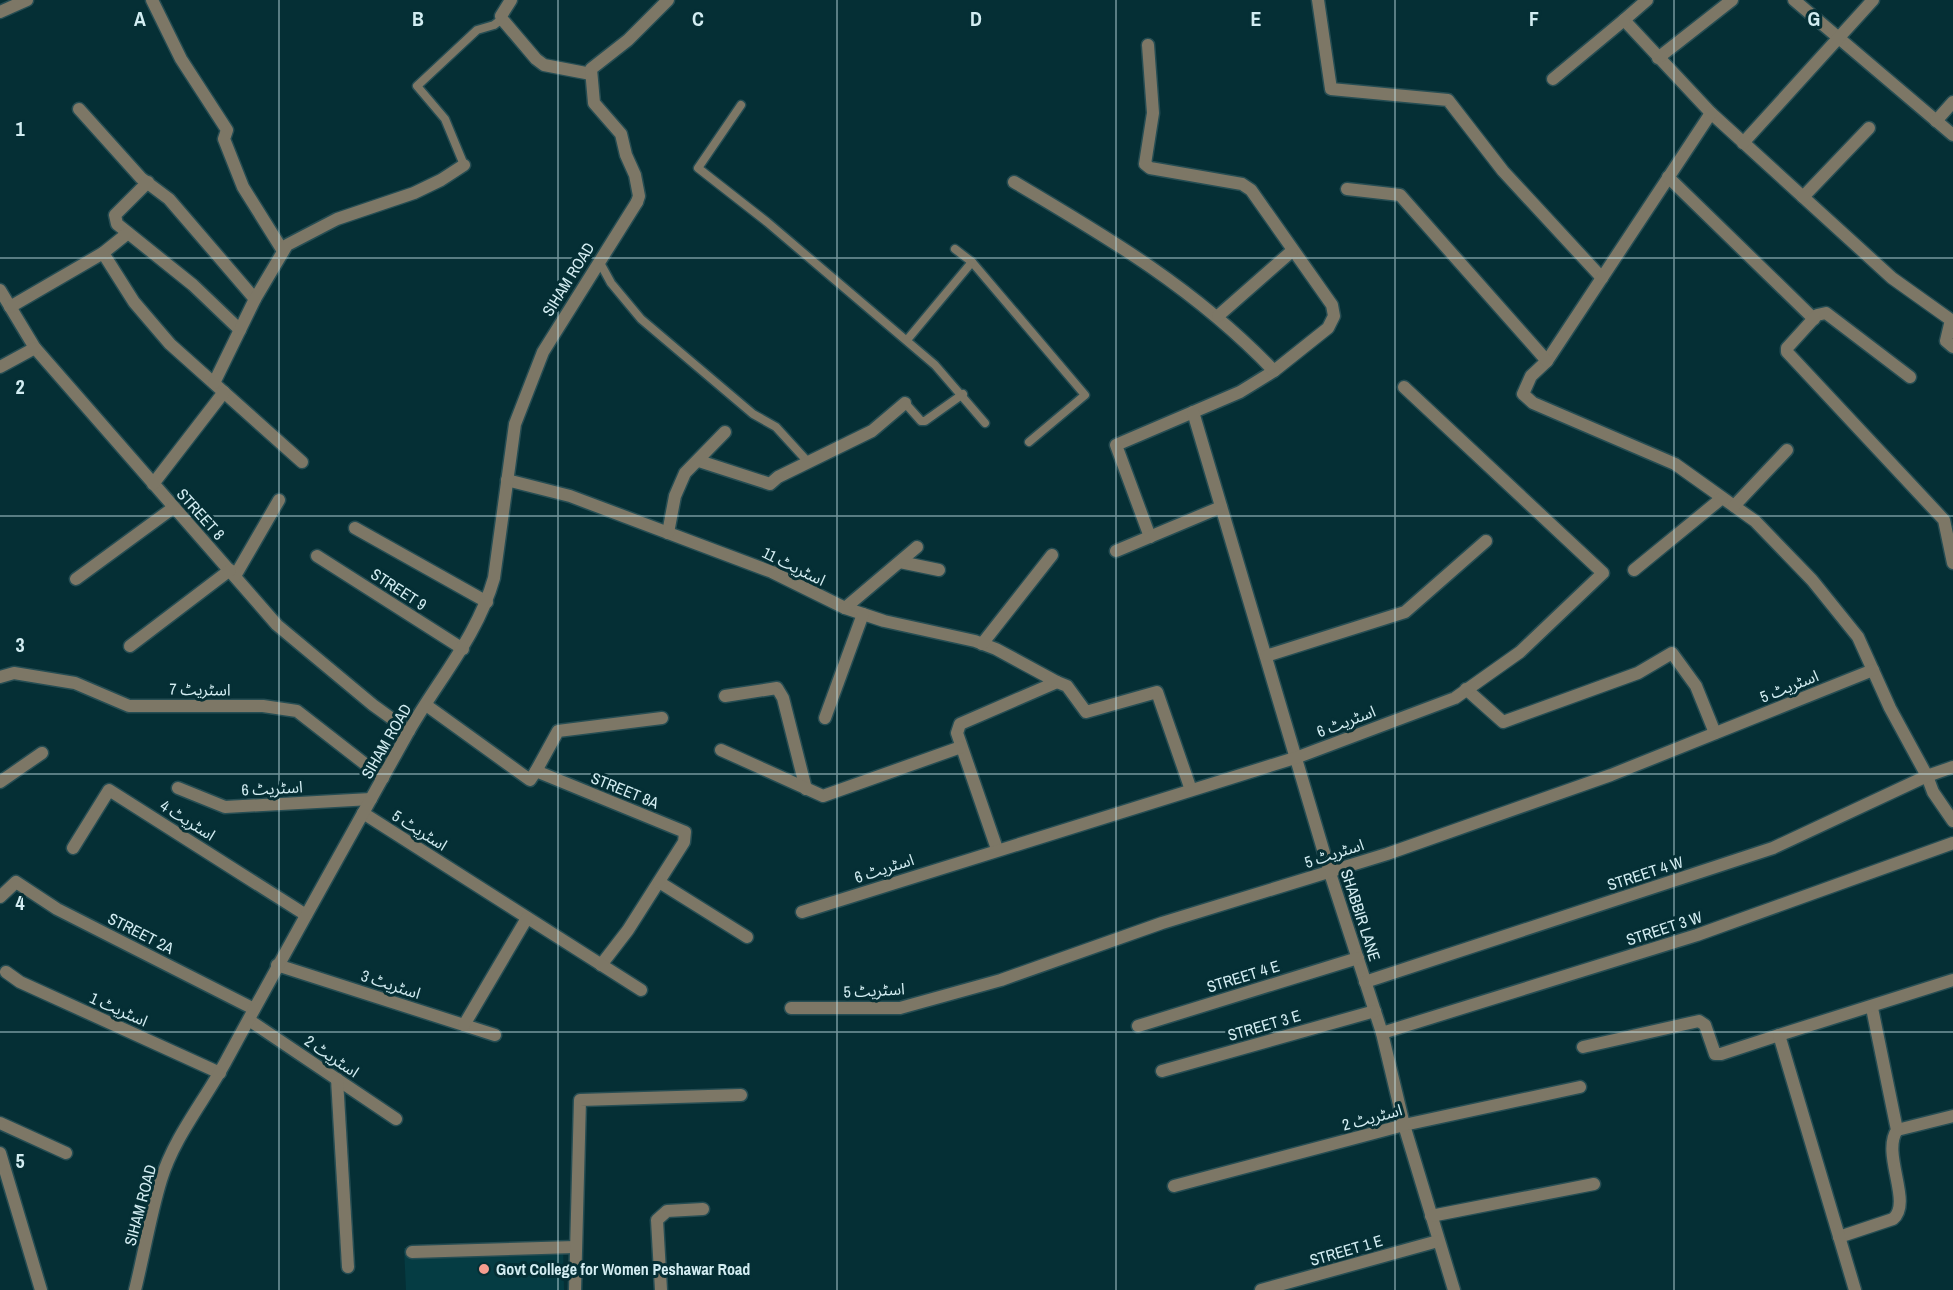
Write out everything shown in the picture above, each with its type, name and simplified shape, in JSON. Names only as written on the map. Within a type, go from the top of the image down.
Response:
[{"type":"street","points":[[0,12],[27,0]]},
{"type":"street","points":[[152,0],[181,59],[227,130],[224,139],[243,187],[283,251]]},
{"type":"street","points":[[511,0],[501,16],[502,19],[536,59],[544,65],[591,74],[591,69],[628,40],[668,0]]},
{"type":"street","points":[[1318,0],[1331,89],[1448,100],[1503,171],[1602,278]]},
{"type":"street","points":[[1553,79],[1647,0]]},
{"type":"street","points":[[1658,58],[1732,0]]},
{"type":"street","points":[[1794,0],[1953,135]]},
{"type":"street","points":[[1743,142],[1840,39],[1873,0]]},
{"type":"street","points":[[1624,20],[1658,58],[1743,142],[1892,278],[1951,320],[1946,341],[1953,347]]},
{"type":"street","points":[[1148,45],[1153,113],[1145,164],[1150,168],[1242,184],[1251,190],[1292,251],[1322,288],[1332,305],[1335,316],[1328,328],[1274,371],[1240,392],[1116,445],[1150,537]]},
{"type":"street","name":"SIHAM ROAD","points":[[135,1290],[162,1178],[177,1146],[220,1073],[277,965],[409,731],[463,649],[487,602],[494,578],[515,424],[543,352],[637,202],[639,195],[635,175],[626,155],[621,134],[594,103],[591,74]]},
{"type":"street","points":[[1936,121],[1953,102]]},
{"type":"street","points":[[79,109],[141,178],[169,199],[255,298]]},
{"type":"street","points":[[1711,112],[1547,361],[1531,376],[1523,394],[1533,403],[1675,464],[1755,521],[1812,580],[1858,637],[1890,708],[1927,776],[1933,792],[1953,820]]},
{"type":"street","points":[[1803,197],[1869,128]]},
{"type":"street","points":[[214,383],[255,298],[287,245],[312,230],[414,193],[464,165]]},
{"type":"street","points":[[1668,177],[1814,319]]},
{"type":"street","points":[[148,182],[116,215],[117,224],[193,285],[240,330]]},
{"type":"street","points":[[1014,182],[1129,250],[1218,316],[1274,371]]},
{"type":"street","points":[[1347,189],[1400,195],[1547,361]]},
{"type":"street","points":[[10,307],[103,253],[128,233]]},
{"type":"street","points":[[1218,316],[1292,251]]},
{"type":"street","points":[[103,253],[134,302],[154,326],[302,462]]},
{"type":"street","name":"STREET 8","points":[[0,290],[35,348],[277,624],[373,705],[409,731]]},
{"type":"street","points":[[1910,377],[1826,313],[1814,319],[1787,348],[1787,352],[1949,519],[1953,563]]},
{"type":"street","points":[[0,367],[35,348]]},
{"type":"street","name":"اسٹریٹ 6","points":[[801,912],[1298,757],[1455,698],[1466,688],[1520,652],[1603,573],[1404,387]]},
{"type":"street","points":[[153,484],[224,392]]},
{"type":"street","points":[[699,460],[770,484],[778,477],[872,431],[905,403]]},
{"type":"street","name":"SHABBIR LANE","points":[[1193,412],[1298,757],[1330,873],[1382,1033],[1404,1125],[1454,1290]]},
{"type":"street","points":[[668,533],[675,496],[685,473],[725,432]]},
{"type":"street","points":[[1734,506],[1787,450]]},
{"type":"street","name":"اسٹریٹ 11","points":[[507,480],[570,496],[772,572],[845,608],[982,644],[1054,684],[1067,686],[1086,712],[1157,692],[1191,790]]},
{"type":"street","points":[[1634,570],[1722,498]]},
{"type":"street","points":[[130,646],[233,573],[279,500]]},
{"type":"street","points":[[1116,550],[1221,507]]},
{"type":"street","points":[[76,579],[173,508]]},
{"type":"street","points":[[355,528],[487,602]]},
{"type":"street","points":[[1266,656],[1405,612],[1486,541]]},
{"type":"street","points":[[845,608],[917,547]]},
{"type":"street","points":[[982,644],[1052,555]]},
{"type":"street","name":"STREET 9","points":[[317,556],[463,649]]},
{"type":"street","points":[[900,562],[939,570]]},
{"type":"street","points":[[825,718],[864,614]]},
{"type":"street","points":[[1466,688],[1503,722],[1638,673],[1672,653],[1696,686],[1715,733]]},
{"type":"street","name":"اسٹریٹ 5","points":[[791,1008],[900,1008],[1001,980],[1162,923],[1330,873],[1611,775],[1873,670]]},
{"type":"street","name":"اسٹریٹ 7","points":[[0,677],[14,673],[75,683],[129,706],[263,706],[297,711],[383,778]]},
{"type":"street","points":[[997,849],[961,747],[957,733],[960,724],[1054,684]]},
{"type":"street","points":[[725,696],[777,688],[783,698],[806,789]]},
{"type":"street","name":"STREET 8A","points":[[426,705],[530,780],[536,771],[685,832],[684,842],[659,882],[628,930],[601,965]]},
{"type":"street","points":[[536,771],[558,731],[662,718]]},
{"type":"street","points":[[721,750],[823,796],[961,747]]},
{"type":"street","points":[[0,782],[42,753]]},
{"type":"street","name":"STREET 4 W","points":[[1365,982],[1773,848],[1927,776],[1953,767]]},
{"type":"street","name":"اسٹریٹ 6","points":[[178,788],[225,807],[371,799]]},
{"type":"street","name":"اسٹریٹ 4","points":[[73,848],[109,790],[306,915]]},
{"type":"street","name":"اسٹریٹ 5","points":[[363,813],[641,990]]},
{"type":"street","name":"STREET 3 W","points":[[1382,1033],[1697,935],[1953,843]]},
{"type":"street","name":"STREET 2A","points":[[0,897],[16,882],[57,909],[251,1014]]},
{"type":"street","points":[[659,882],[747,937]]},
{"type":"street","points":[[464,1025],[527,918]]},
{"type":"street","name":"STREET 4 E","points":[[1138,1026],[1358,958]]},
{"type":"street","name":"اسٹریٹ 3","points":[[277,965],[495,1035]]},
{"type":"street","name":"اسٹریٹ 1","points":[[6,972],[20,982],[220,1073]]},
{"type":"street","points":[[1583,1047],[1700,1021],[1705,1025],[1715,1054],[1721,1054],[1872,1008],[1953,980]]},
{"type":"street","points":[[1839,1237],[1897,1216],[1900,1204],[1891,1143],[1897,1130],[1872,1008]]},
{"type":"street","name":"STREET 3 E","points":[[1162,1071],[1375,1011]]},
{"type":"street","name":"اسٹریٹ 2","points":[[251,1014],[337,1079],[396,1119]]},
{"type":"street","points":[[1779,1035],[1855,1290]]},
{"type":"street","points":[[337,1079],[348,1267]]},
{"type":"street","name":"اسٹریٹ 2","points":[[1174,1186],[1404,1125],[1580,1087]]},
{"type":"street","points":[[575,1290],[580,1100],[741,1095]]},
{"type":"street","points":[[1897,1130],[1953,1116]]},
{"type":"street","points":[[0,1123],[66,1154]]},
{"type":"street","points":[[0,1153],[41,1290]]},
{"type":"street","points":[[1431,1216],[1594,1184]]},
{"type":"street","points":[[661,1290],[657,1220],[667,1211],[703,1209]]},
{"type":"street","name":"STREET 1 E","points":[[1262,1290],[1438,1241]]},
{"type":"street","points":[[412,1252],[575,1246]]},
{"type":"lane","points":[[464,165],[444,119],[417,86],[477,30],[494,25],[502,19]]},
{"type":"lane","points":[[741,105],[698,168],[907,340],[963,394],[985,423]]},
{"type":"lane","points":[[955,249],[972,262],[1085,395],[1029,442]]},
{"type":"lane","points":[[599,261],[611,283],[641,319],[753,414],[776,427],[808,462]]},
{"type":"lane","points":[[907,340],[972,262]]},
{"type":"lane","points":[[905,403],[921,421],[925,421],[963,394]]},
{"type":"shaded area","name":"Govt College for Women Peshawar Road","points":[[563,1244],[564,1290],[406,1290],[404,1248]]},
{"type":"place","name":"Govt College for Women Peshawar Road","points":[[484,1269]]}]
